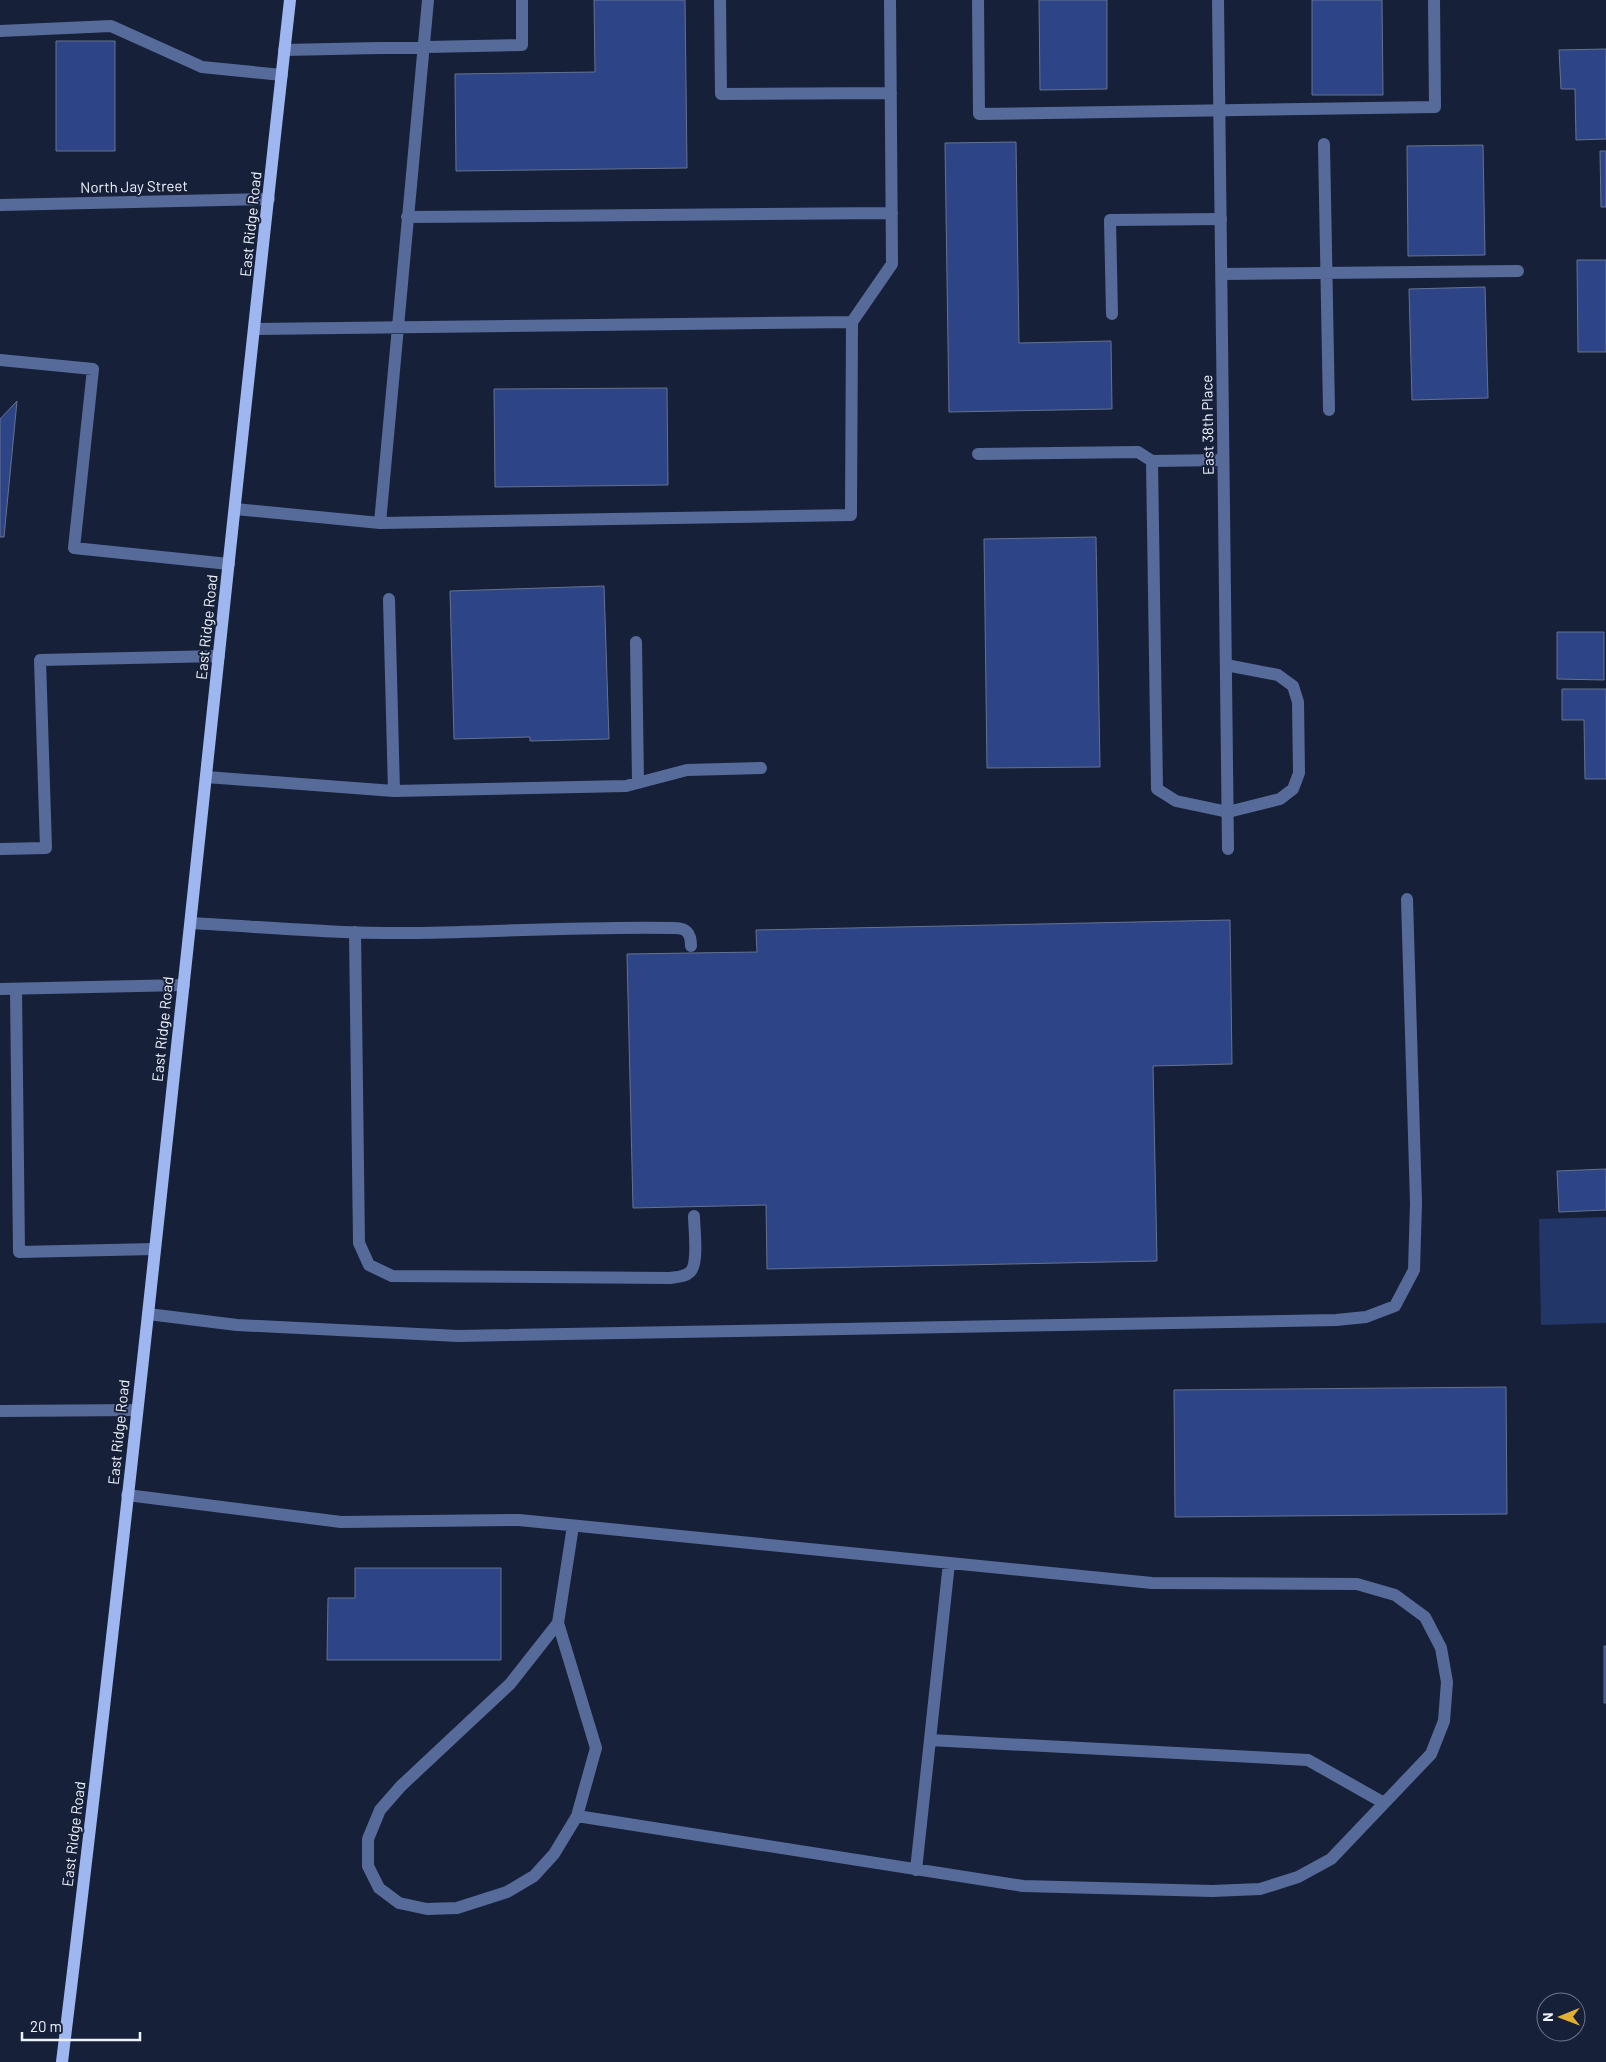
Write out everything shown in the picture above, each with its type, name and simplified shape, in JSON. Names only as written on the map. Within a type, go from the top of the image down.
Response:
[{"type":"main road","name":"East Ridge Road","points":[[62,2062],[90,1837],[148,1314],[290,0]]},
{"type":"street","points":[[380,523],[428,0]]},
{"type":"street","points":[[284,50],[522,45],[522,0]]},
{"type":"street","points":[[720,0],[721,94],[891,93]]},
{"type":"street","points":[[235,509],[380,523],[851,515],[852,322],[892,264],[890,0]]},
{"type":"street","points":[[978,0],[979,114],[1434,107],[1434,0]]},
{"type":"street","name":"East 38th Place","points":[[1218,0],[1228,849]]},
{"type":"street","points":[[0,31],[111,26],[202,67],[282,76]]},
{"type":"street","points":[[1324,144],[1329,410]]},
{"type":"street","name":"North Jay Street","points":[[0,205],[269,199]]},
{"type":"street","points":[[407,217],[892,213]]},
{"type":"street","points":[[1112,314],[1110,220],[1221,219]]},
{"type":"street","points":[[1222,274],[1518,271]]},
{"type":"street","points":[[254,329],[852,322]]},
{"type":"street","points":[[0,360],[93,369],[74,548],[229,564]]},
{"type":"street","points":[[978,454],[1138,452],[1152,461],[1224,460]]},
{"type":"street","points":[[1152,461],[1158,789],[1176,801],[1228,812],[1280,800],[1292,789],[1299,773],[1298,702],[1293,686],[1278,675],[1226,665]]},
{"type":"street","points":[[389,599],[394,791]]},
{"type":"street","points":[[636,642],[638,783]]},
{"type":"street","points":[[0,848],[46,848],[40,660],[219,656]]},
{"type":"street","points":[[206,776],[394,791],[626,786],[687,770],[761,768]]},
{"type":"street","points":[[148,1314],[237,1325],[458,1336],[1336,1320],[1366,1317],[1396,1306],[1414,1270],[1416,1203],[1407,899]]},
{"type":"street","points":[[190,923],[355,932],[413,933],[605,926],[682,928],[688,931],[691,938],[691,946]]},
{"type":"street","points":[[355,932],[358,1243],[369,1265],[392,1276],[661,1278],[682,1276],[690,1272],[695,1263],[694,1216]]},
{"type":"street","points":[[0,989],[184,985]]},
{"type":"street","points":[[16,989],[19,1252],[154,1249]]},
{"type":"street","points":[[0,1412],[137,1410]]},
{"type":"street","points":[[127,1495],[341,1522],[519,1520],[1152,1583],[1357,1584],[1395,1595],[1425,1617],[1441,1648],[1447,1682],[1444,1721],[1431,1754],[1331,1859],[1298,1877],[1260,1889],[1212,1891],[1023,1886],[577,1816]]},
{"type":"street","points":[[558,1623],[510,1684],[401,1786],[380,1810],[368,1839],[368,1866],[379,1888],[399,1903],[427,1908],[457,1908],[508,1892],[534,1876],[554,1854],[577,1816],[596,1748],[558,1623],[573,1526]]},
{"type":"street","points":[[916,1870],[948,1563]]},
{"type":"street","points":[[930,1740],[1308,1760],[1384,1803]]},
{"type":"shaded area","points":[[1606,1217],[1606,1323],[1541,1325],[1539,1219]]},
{"type":"building","points":[[594,0],[685,0],[687,168],[456,171],[455,74],[595,72]]},
{"type":"building","points":[[1039,0],[1107,0],[1107,89],[1040,90]]},
{"type":"building","points":[[1312,0],[1382,0],[1383,95],[1312,95]]},
{"type":"building","points":[[56,41],[115,41],[115,151],[56,151]]},
{"type":"building","points":[[1606,49],[1606,139],[1576,140],[1575,89],[1561,89],[1559,50]]},
{"type":"building","points":[[1016,142],[1019,343],[1111,341],[1112,409],[949,412],[945,143]]},
{"type":"building","points":[[1483,145],[1485,255],[1408,256],[1407,146]]},
{"type":"building","points":[[1600,151],[1606,151],[1606,207],[1601,207]]},
{"type":"building","points":[[1577,260],[1606,260],[1606,352],[1578,352]]},
{"type":"building","points":[[1485,287],[1488,398],[1412,400],[1409,289]]},
{"type":"building","points":[[667,388],[668,485],[495,487],[494,389]]},
{"type":"building","points":[[17,401],[4,537],[0,537],[0,419]]},
{"type":"building","points":[[1096,537],[1100,767],[987,768],[984,539]]},
{"type":"building","points":[[604,586],[609,739],[530,741],[530,737],[454,739],[450,591]]},
{"type":"building","points":[[1557,632],[1604,632],[1604,680],[1557,679]]},
{"type":"building","points":[[1562,689],[1606,689],[1606,779],[1585,779],[1584,720],[1562,720]]},
{"type":"building","points":[[1230,920],[1232,1064],[1153,1066],[1157,1261],[767,1269],[766,1205],[633,1208],[627,954],[757,952],[756,930]]},
{"type":"building","points":[[1606,1169],[1606,1210],[1559,1212],[1557,1171]]},
{"type":"building","points":[[1506,1387],[1507,1514],[1175,1517],[1174,1390]]},
{"type":"building","points":[[355,1568],[501,1568],[501,1660],[327,1660],[328,1598],[355,1598]]},
{"type":"building","points":[[1604,1646],[1606,1646],[1606,1703],[1604,1703]]}]
